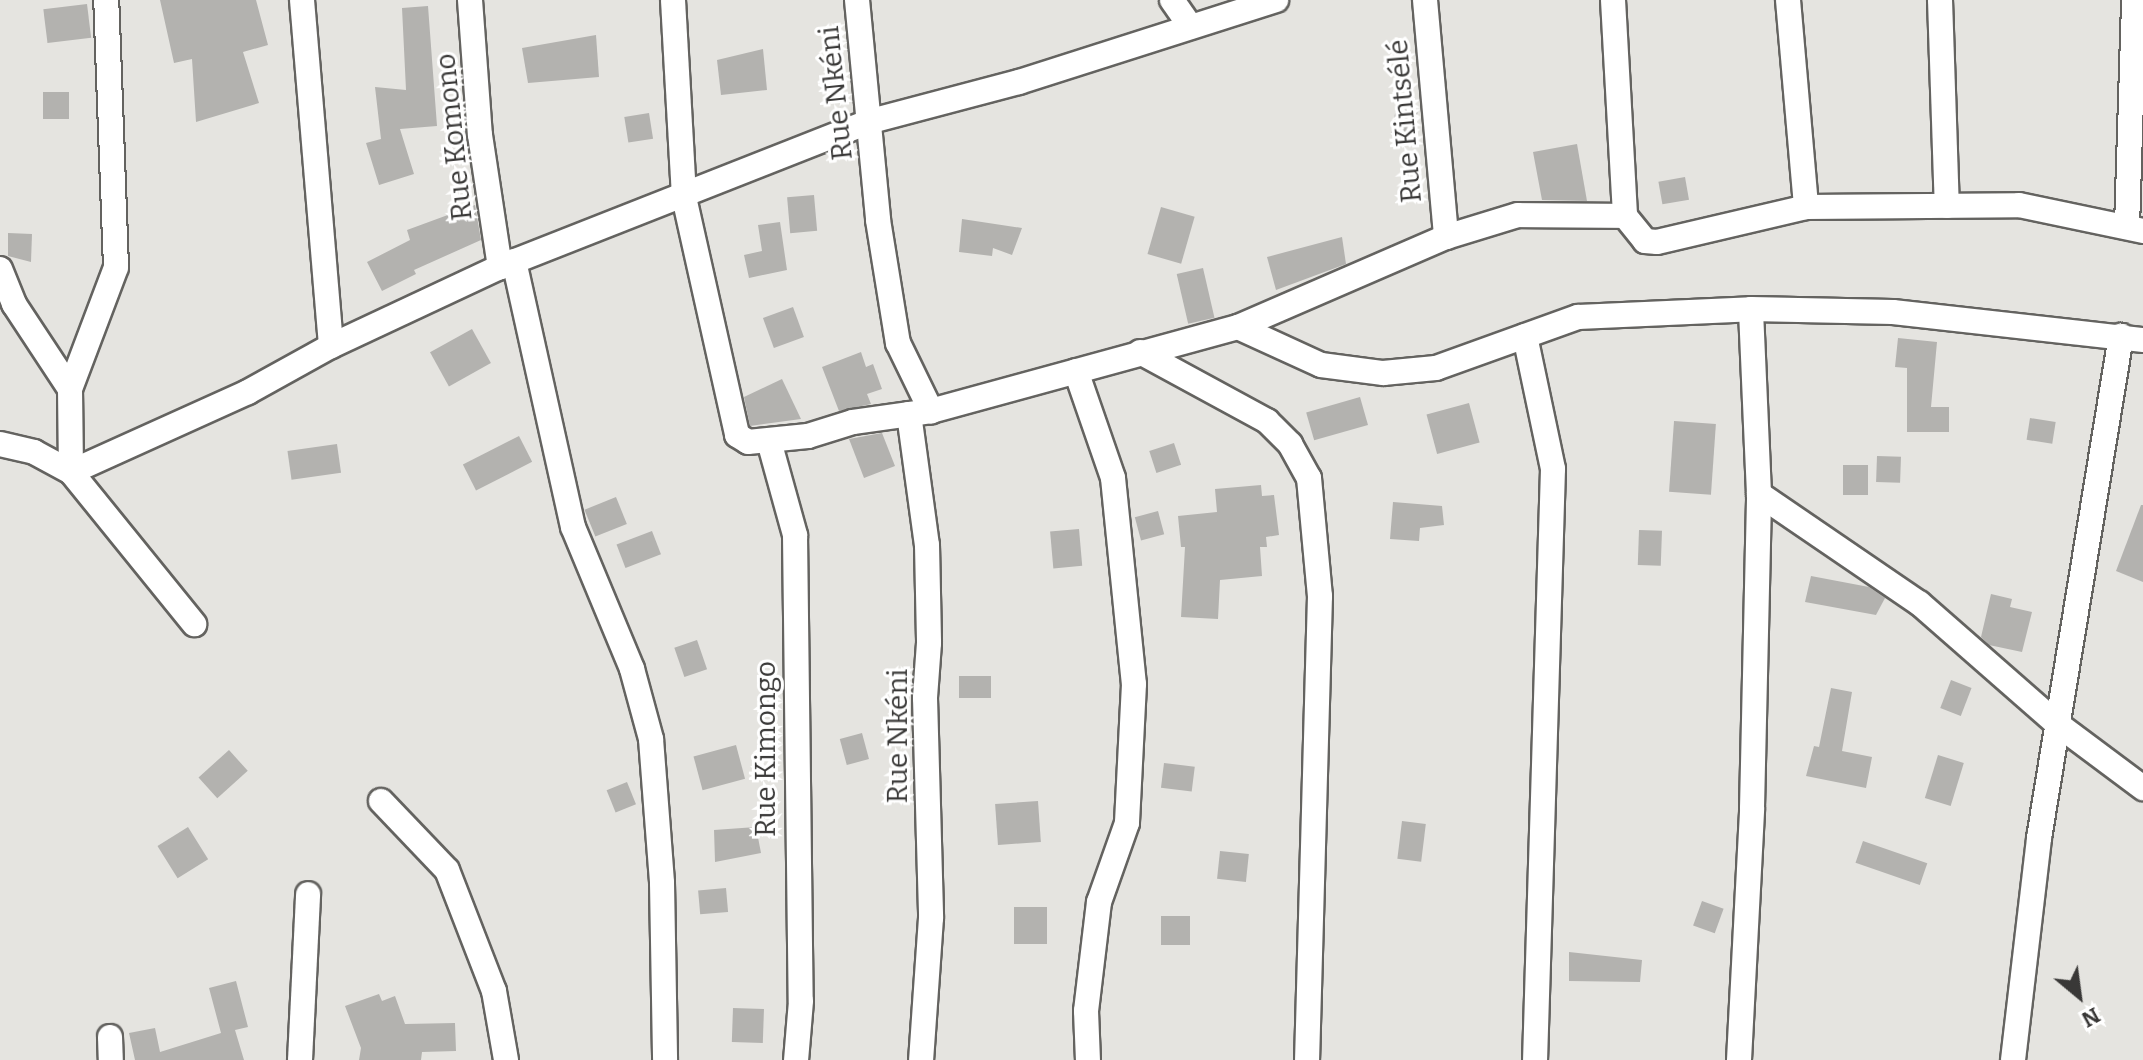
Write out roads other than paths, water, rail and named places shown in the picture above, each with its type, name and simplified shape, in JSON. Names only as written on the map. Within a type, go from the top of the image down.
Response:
[{"type":"street","points":[[71,472],[70,389],[116,267],[106,0]]},
{"type":"street","points":[[302,0],[331,346]]},
{"type":"street","name":"Rue Komono","points":[[470,0],[480,135],[507,264],[573,527],[632,669],[651,739],[662,883],[665,1060]]},
{"type":"street","name":"Rue Kimongo","points":[[673,0],[684,197],[737,435],[758,442],[795,535],[801,1001],[796,1060]]},
{"type":"street","name":"Rue Nkéni","points":[[857,0],[871,121],[878,220],[898,343],[920,412],[927,545],[929,643],[925,698],[931,918],[921,1060]]},
{"type":"street","points":[[1172,0],[1190,26]]},
{"type":"street","points":[[71,472],[248,392],[331,346],[507,264],[871,121],[1019,82],[1276,0]]},
{"type":"street","name":"Rue Kintsélé","points":[[1425,0],[1446,237]]},
{"type":"street","points":[[1613,0],[1625,216],[1637,236],[1657,242],[1806,207],[2019,205],[2135,229],[2134,0]]},
{"type":"street","points":[[1788,0],[1806,207]]},
{"type":"street","points":[[1940,0],[1947,206]]},
{"type":"street","points":[[758,442],[920,412],[1238,327],[1446,237],[1518,215],[1625,216]]},
{"type":"street","points":[[0,269],[14,304],[70,389]]},
{"type":"street","points":[[1238,327],[1321,365],[1383,373],[1436,368],[1578,317],[1751,309],[1893,312],[2132,338],[2056,723],[2013,1060]]},
{"type":"street","points":[[1739,1060],[1752,808],[1759,494],[1751,309]]},
{"type":"street","points":[[1525,336],[1553,469],[1535,1060]]},
{"type":"street","points":[[1140,352],[1267,421],[1290,444],[1309,478],[1320,596],[1307,1060]]},
{"type":"street","points":[[1076,371],[1113,478],[1134,684],[1127,823],[1099,902],[1086,1011],[1088,1060]]},
{"type":"street","points":[[0,444],[34,452],[71,472],[194,624]]},
{"type":"street","points":[[1759,494],[1919,603],[2056,723],[2143,788]]},
{"type":"street","points":[[381,801],[447,870],[494,991],[506,1060]]},
{"type":"street","points":[[300,1060],[308,894]]}]
